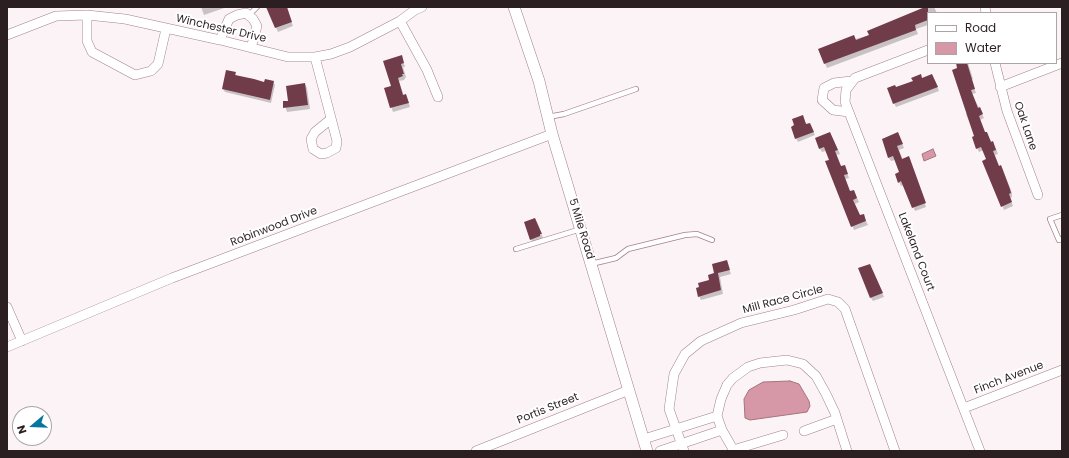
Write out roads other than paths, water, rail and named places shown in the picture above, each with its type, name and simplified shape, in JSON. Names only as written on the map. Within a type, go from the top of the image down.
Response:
[{"type":"street","name":"Winchester Drive","points":[[7,35],[56,16],[87,15],[125,19],[288,57],[315,57],[330,54],[350,46],[400,21],[415,10],[422,7]]},
{"type":"street","name":"5 Mile Road","points":[[514,7],[539,81],[552,134],[647,451]]},
{"type":"street","points":[[220,40],[229,19],[246,13],[254,19],[257,26],[251,48]]},
{"type":"street","points":[[87,15],[87,40],[92,52],[135,75],[151,71],[158,64],[166,29]]},
{"type":"street","points":[[400,21],[427,70],[438,97]]},
{"type":"street","points":[[849,112],[833,110],[822,100],[824,88],[834,83],[851,81],[855,78],[927,50]]},
{"type":"street","points":[[315,57],[331,118]]},
{"type":"street","points":[[1000,87],[1062,63]]},
{"type":"street","name":"Oak Lane","points":[[995,64],[1000,87],[1019,145],[1038,194]]},
{"type":"street","name":"Lakeland Court","points":[[851,81],[845,95],[849,112],[980,451]]},
{"type":"street","name":"Robinwood Drive","points":[[7,347],[172,278],[552,134]]},
{"type":"street","name":"Mill Race Circle","points":[[683,448],[678,430],[669,409],[671,384],[679,363],[694,345],[707,337],[741,323],[794,310],[828,299],[838,302],[844,309],[895,451]]},
{"type":"street","points":[[7,307],[22,341]]},
{"type":"street","points":[[783,435],[734,450],[722,430],[717,416],[721,399],[727,386],[733,378],[742,371],[760,364],[792,360],[803,364],[816,376],[826,394],[837,419],[847,451]]},
{"type":"street","name":"Finch Avenue","points":[[964,408],[1062,370]]},
{"type":"street","name":"Portis Street","points":[[476,451],[629,390]]},
{"type":"street","points":[[644,439],[678,430],[717,416]]},
{"type":"street","points":[[804,430],[837,419]]},
{"type":"street","points":[[660,451],[683,448],[722,430]]},
{"type":"lane","points":[[249,15],[258,7]]},
{"type":"lane","points":[[548,118],[564,114],[636,89]]},
{"type":"lane","points":[[1062,215],[1050,219],[1059,240],[1062,239]]},
{"type":"lane","points":[[516,249],[581,229]]},
{"type":"lane","points":[[591,264],[616,258],[628,249],[685,235],[697,234],[712,240]]},
{"type":"water","points":[[933,149],[936,156],[924,161],[922,154]]},
{"type":"water","points":[[790,381],[799,384],[809,401],[810,406],[807,412],[750,420],[745,418],[744,399],[749,390],[763,382]]}]
